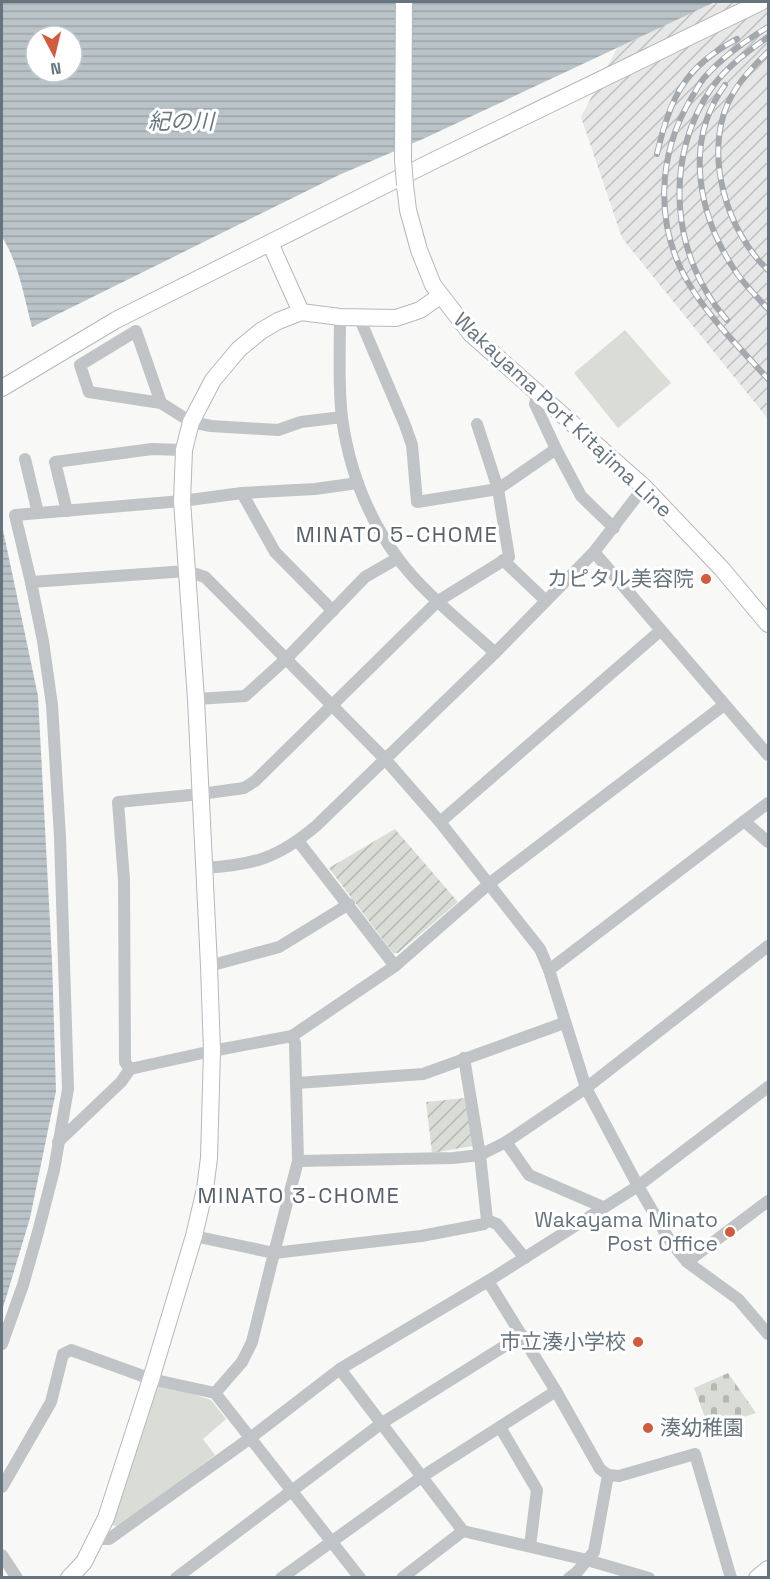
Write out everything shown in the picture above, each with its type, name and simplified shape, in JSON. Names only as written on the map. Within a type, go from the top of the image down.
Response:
[{"type":"street","name":"Wakayama Port Kitajima Line","points":[[404,2],[403,160],[405,185],[408,210],[419,250],[433,285],[471,334],[644,487],[722,569],[768,624]]},
{"type":"street","points":[[2,388],[116,320],[435,159],[761,2]]},
{"type":"street","points":[[270,243],[300,312]]},
{"type":"street","points":[[69,1578],[84,1562],[106,1518],[194,1236],[210,1158],[212,1051],[205,868],[182,501],[184,450],[191,422],[213,380],[239,349],[278,321],[300,312],[340,317],[396,318],[420,310],[440,296]]},
{"type":"street","points":[[340,317],[342,417],[349,454],[370,515],[398,558],[438,601],[495,653]]},
{"type":"street","points":[[359,317],[405,425],[411,445],[417,502],[498,489],[556,449]]},
{"type":"street","points":[[160,403],[136,331],[80,365],[89,392],[160,403],[191,422],[211,426],[278,430],[301,422],[342,417]]},
{"type":"street","points":[[538,395],[535,404],[581,496],[614,528]]},
{"type":"street","points":[[130,1069],[125,1062],[124,880],[118,802],[201,795],[244,788],[255,781],[438,601],[509,557],[498,489],[477,424]]},
{"type":"street","points":[[67,511],[55,462],[152,449],[184,450]]},
{"type":"street","points":[[25,459],[38,513]]},
{"type":"street","points":[[2,1344],[23,1285],[38,1232],[68,1089],[60,837],[52,705],[32,582],[15,515],[182,501],[242,493],[315,489],[358,483]]},
{"type":"street","points":[[205,868],[248,863],[274,855],[298,841],[495,653],[594,552],[644,487]]},
{"type":"street","points":[[242,493],[275,552],[333,610]]},
{"type":"street","points":[[594,552],[768,756]]},
{"type":"street","points":[[196,699],[245,696],[286,659],[365,577],[398,558]]},
{"type":"street","points":[[504,560],[546,601]]},
{"type":"street","points":[[32,582],[187,572],[205,578],[385,759],[490,883],[540,949],[549,970],[586,1088],[670,1242],[687,1262],[738,1299],[768,1334]]},
{"type":"street","points":[[440,822],[660,631]]},
{"type":"street","points":[[58,1142],[121,1082],[130,1069],[292,1036],[395,966],[490,883],[724,705]]},
{"type":"street","points":[[549,970],[768,803]]},
{"type":"street","points":[[744,821],[768,842]]},
{"type":"street","points":[[298,841],[395,966]]},
{"type":"street","points":[[209,966],[279,947],[348,904]]},
{"type":"street","points":[[298,1161],[453,1158],[480,1155],[506,1142],[586,1088],[768,946]]},
{"type":"street","points":[[297,1083],[423,1074],[564,1023]]},
{"type":"street","points":[[215,1393],[242,1362],[252,1342],[298,1161],[297,1083],[295,1043],[292,1036]]},
{"type":"street","points":[[194,1236],[274,1253],[421,1236],[484,1224],[487,1220],[480,1155],[464,1058]]},
{"type":"street","points":[[95,1539],[109,1539],[249,1439],[340,1369],[488,1281],[638,1186],[768,1087]]},
{"type":"street","points":[[506,1142],[529,1175],[603,1207]]},
{"type":"street","points":[[687,1262],[768,1201]]},
{"type":"street","points":[[487,1220],[497,1224],[525,1258]]},
{"type":"street","points":[[488,1281],[556,1391],[600,1469],[608,1475],[619,1476],[695,1454],[731,1578]]},
{"type":"street","points":[[176,1578],[382,1423],[522,1335]]},
{"type":"street","points":[[2,1487],[51,1402],[63,1354],[71,1350],[151,1379],[215,1393],[360,1578]]},
{"type":"street","points":[[340,1369],[463,1530],[587,1560],[649,1578]]},
{"type":"street","points":[[281,1578],[423,1476],[556,1391]]},
{"type":"street","points":[[500,1427],[537,1490],[531,1546]]},
{"type":"street","points":[[570,1578],[594,1552],[608,1475]]},
{"type":"street","points":[[402,1578],[463,1530]]},
{"type":"street","points":[[2,1555],[17,1578]]},
{"type":"street","points":[[757,1578],[768,1569]]},
{"type":"shaded area","points":[[715,2],[768,2],[768,419],[622,238],[581,117],[617,48]]},
{"type":"green space","points":[[625,330],[671,383],[618,428],[574,373]]},
{"type":"green space","points":[[395,829],[458,902],[398,953],[393,953],[329,868]]},
{"type":"green space","points":[[465,1098],[473,1146],[432,1153],[426,1102]]},
{"type":"green space","points":[[728,1373],[756,1413],[737,1419],[738,1425],[711,1433],[694,1388]]},
{"type":"green space","points":[[159,1383],[211,1400],[226,1419],[203,1439],[215,1455],[119,1527],[112,1525]]},
{"type":"water","name":"紀の川","points":[[2,2],[715,2],[425,138],[339,175],[32,327],[17,269],[2,237]]},
{"type":"water","points":[[2,525],[38,696],[52,960],[56,1091],[30,1218],[2,1311]]},
{"type":"railway","points":[[768,27],[726,56],[711,70],[692,97],[680,119],[672,142],[666,166],[664,190],[665,214],[670,238],[689,284],[716,322],[768,379]]},
{"type":"railway","points":[[727,320],[708,294],[694,266],[684,236],[680,205],[680,174],[686,143],[697,114],[713,86],[732,65],[768,37]]},
{"type":"railway","points":[[657,154],[668,116],[682,86],[704,61],[737,39]]},
{"type":"railway","points":[[768,52],[745,76],[728,103],[721,124],[718,146],[719,169],[731,214],[741,235],[768,270]]},
{"type":"railway","points":[[725,85],[712,108],[703,131],[700,156],[705,206],[724,253],[741,279],[768,309]]},
{"type":"place","name":"カピタル美容院","points":[[706,579]]},
{"type":"place","name":"Wakayama Minato Post Office","points":[[730,1232]]},
{"type":"place","name":"市立湊小学校","points":[[638,1342]]},
{"type":"place","name":"湊幼稚園","points":[[648,1428]]},
{"type":"district","name":"MINATO 5-CHOME","points":[[397,534]]},
{"type":"district","name":"MINATO 3-CHOME","points":[[299,1195]]}]
